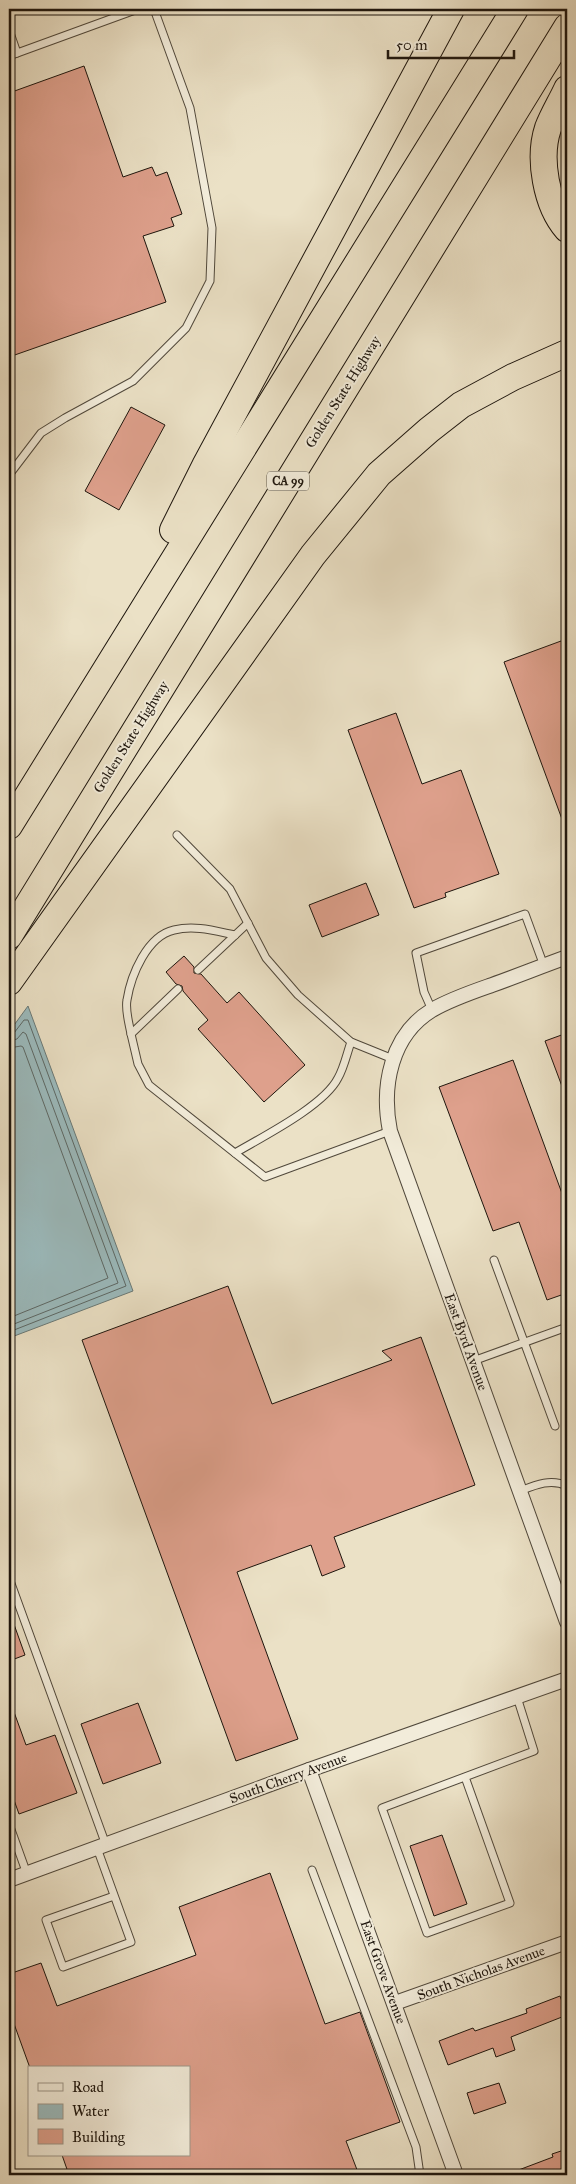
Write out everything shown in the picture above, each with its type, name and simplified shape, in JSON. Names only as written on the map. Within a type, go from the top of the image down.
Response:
[{"type":"highway","points":[[106,668],[205,466],[450,9]]},
{"type":"highway","points":[[9,826],[515,9]]},
{"type":"highway","name":"Golden State Highway","points":[[9,936],[567,27]]},
{"type":"highway","points":[[567,89],[548,130],[544,161],[547,192],[567,229]]},
{"type":"highway","points":[[9,982],[313,555],[379,474],[429,430],[462,405],[513,377],[567,353]]},
{"type":"street","name":"East Byrd Avenue","points":[[567,957],[458,997],[432,1010],[417,1021],[399,1045],[393,1059],[386,1090],[386,1110],[390,1131],[567,1622]]},
{"type":"street","name":"South Cherry Avenue","points":[[9,1880],[309,1770],[567,1679]]},
{"type":"street","name":"East Grove Avenue","points":[[309,1770],[456,2175]]},
{"type":"street","name":"South Nicholas Avenue","points":[[395,2003],[567,1942]]},
{"type":"lane","points":[[9,56],[138,9]]},
{"type":"lane","points":[[9,475],[12,465],[41,434],[64,418],[133,381],[186,328],[210,281],[212,228],[190,108],[154,9]]},
{"type":"lane","points":[[9,30],[17,53]]},
{"type":"lane","points":[[177,835],[230,889],[266,958],[298,995],[351,1042],[393,1059]]},
{"type":"lane","points":[[432,1010],[424,992],[416,953],[525,914],[544,966]]},
{"type":"lane","points":[[198,970],[248,923]]},
{"type":"lane","points":[[235,935],[199,928],[173,930],[156,940],[142,958],[126,1001],[138,1064],[149,1085],[265,1177],[390,1131]]},
{"type":"lane","points":[[131,1034],[178,989]]},
{"type":"lane","points":[[234,1153],[283,1124],[323,1096],[338,1079],[351,1042]]},
{"type":"lane","points":[[494,1260],[555,1426]]},
{"type":"lane","points":[[473,1361],[567,1327]]},
{"type":"lane","points":[[520,1491],[543,1483],[560,1482],[567,1486]]},
{"type":"lane","points":[[9,1578],[102,1847],[114,1896],[131,1942],[64,1967],[46,1920],[114,1896]]},
{"type":"lane","points":[[465,1776],[510,1903],[426,1933],[382,1808],[465,1776],[534,1751],[517,1697]]},
{"type":"lane","points":[[9,1824],[27,1874]]},
{"type":"lane","points":[[312,1870],[416,2147],[420,2175]]},
{"type":"water","points":[[28,1006],[133,1291],[9,1338],[9,1032]]},
{"type":"building","points":[[84,66],[123,177],[152,167],[156,176],[167,172],[182,214],[171,218],[174,226],[143,236],[166,302],[9,357],[9,93]]},
{"type":"building","points":[[131,407],[165,425],[119,510],[85,491]]},
{"type":"building","points":[[561,641],[567,657],[566,830],[504,662]]},
{"type":"building","points":[[396,713],[422,784],[461,770],[499,874],[445,893],[446,897],[414,908],[348,730]]},
{"type":"building","points":[[366,883],[379,915],[322,937],[309,905]]},
{"type":"building","points":[[184,956],[194,967],[194,973],[201,974],[227,1003],[239,992],[305,1065],[264,1102],[198,1029],[208,1020],[183,991],[182,986],[176,984],[166,972]]},
{"type":"building","points":[[567,1033],[567,1097],[566,1097],[545,1041]]},
{"type":"building","points":[[513,1060],[567,1207],[567,1293],[547,1300],[519,1222],[493,1231],[439,1087]]},
{"type":"building","points":[[228,1286],[272,1404],[392,1360],[382,1351],[421,1337],[475,1485],[334,1537],[345,1567],[322,1576],[311,1545],[237,1572],[298,1739],[236,1761],[82,1340]]},
{"type":"building","points":[[9,1616],[11,1616],[25,1655],[9,1661]]},
{"type":"building","points":[[10,1701],[26,1745],[55,1735],[77,1793],[19,1814],[9,1786]]},
{"type":"building","points":[[138,1703],[161,1763],[103,1784],[81,1724]]},
{"type":"building","points":[[442,1835],[467,1904],[434,1916],[410,1846]]},
{"type":"building","points":[[270,1873],[325,2024],[360,2012],[400,2122],[346,2141],[359,2175],[235,2175],[233,2170],[217,2175],[69,2175],[62,2156],[190,2156],[190,2066],[29,2066],[13,2021],[9,2023],[9,1974],[41,1963],[57,2006],[196,1955],[179,1907]]},
{"type":"building","points":[[560,1996],[567,2015],[511,2037],[515,2050],[496,2057],[493,2048],[448,2065],[439,2041],[473,2028],[475,2031],[527,2013],[526,2009]]},
{"type":"building","points":[[499,2083],[506,2103],[474,2114],[467,2093]]},
{"type":"building","points":[[564,2150],[564,2152],[567,2151],[567,2175],[508,2175],[553,2157],[552,2154]]}]
